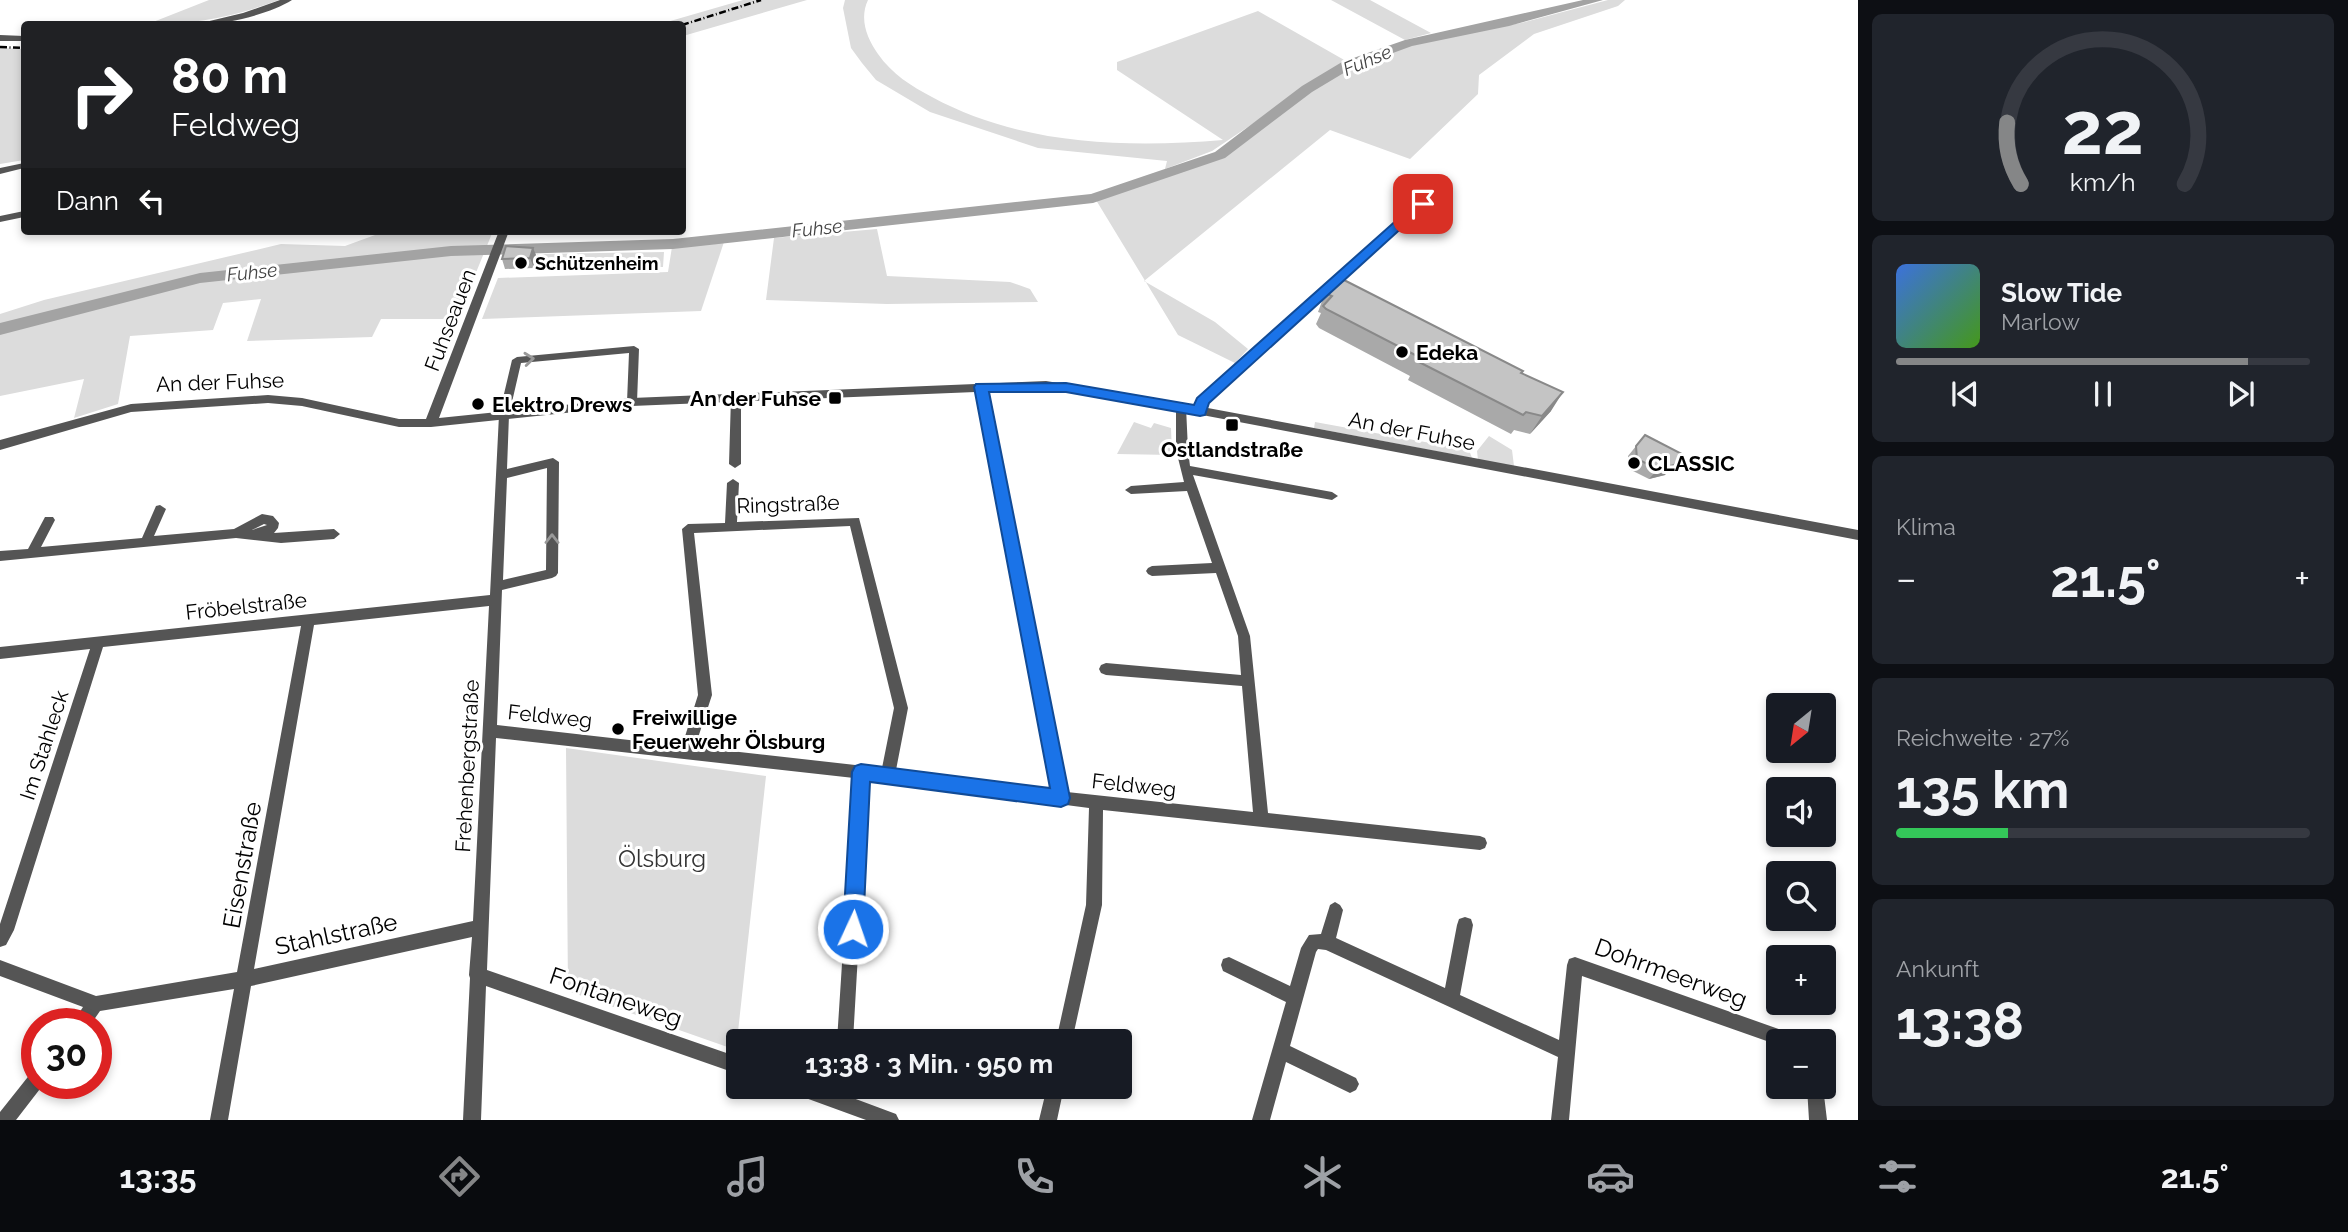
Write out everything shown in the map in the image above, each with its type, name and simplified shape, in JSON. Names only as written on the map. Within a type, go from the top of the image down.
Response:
[{"type":"street","points":[[236,20],[288,0]]},
{"type":"street","points":[[252,21],[272,6]]},
{"type":"street","points":[[0,38],[21,39]]},
{"type":"street","points":[[0,171],[21,167]]},
{"type":"street","points":[[1200,411],[1202,401],[1442,186]]},
{"type":"street","points":[[0,219],[21,215]]},
{"type":"street","name":"Fuhseauen","points":[[430,423],[503,235]]},
{"type":"street","name":"Frehenbergstraße","points":[[472,1120],[504,415],[517,360],[634,349],[632,402]]},
{"type":"street","points":[[981,387],[1061,798]]},
{"type":"street","name":"An der Fuhse","points":[[0,445],[131,408],[268,398],[302,402],[390,422],[430,423],[632,402],[981,387],[1066,387],[1858,535]]},
{"type":"street","points":[[735,464],[736,397]]},
{"type":"street","points":[[1181,408],[1185,469],[1244,636],[1261,818]]},
{"type":"street","name":"Fröbelstraße","points":[[0,653],[309,618],[496,593],[552,573],[553,461],[501,475]]},
{"type":"street","points":[[1185,469],[1332,496]]},
{"type":"street","points":[[731,525],[733,483]]},
{"type":"street","points":[[1131,490],[1192,486]]},
{"type":"street","points":[[146,541],[160,509]]},
{"type":"street","points":[[236,533],[262,519],[269,519],[273,523],[272,528],[254,537]]},
{"type":"street","points":[[32,552],[49,520]]},
{"type":"street","name":"Ringstraße","points":[[687,752],[705,695],[688,528],[855,521],[901,708],[888,776]]},
{"type":"street","points":[[0,556],[236,533],[281,538],[334,534]]},
{"type":"street","points":[[1152,571],[1221,568]]},
{"type":"street","name":"Eisenstraße","points":[[219,1120],[309,618]]},
{"type":"street","name":"Im Stahleck","points":[[0,939],[6,930],[99,642]]},
{"type":"street","points":[[1106,669],[1249,681]]},
{"type":"street","name":"Feldweg","points":[[491,731],[861,772],[1096,802],[1480,843]]},
{"type":"street","points":[[846,1029],[861,772]]},
{"type":"street","points":[[1067,1029],[1094,905],[1096,802]]},
{"type":"street","points":[[1326,942],[1335,910]]},
{"type":"street","points":[[1451,999],[1465,925]]},
{"type":"street","name":"Stahlstraße","points":[[96,1004],[245,979],[480,927]]},
{"type":"street","points":[[1261,1120],[1294,997],[1309,948],[1315,941],[1326,942],[1566,1052],[1560,1120]]},
{"type":"street","points":[[1229,965],[1294,997]]},
{"type":"street","name":"Dohrmeerweg","points":[[1566,1052],[1575,965],[1766,1033]]},
{"type":"street","points":[[0,968],[96,1004],[93,1008]]},
{"type":"street","name":"Fontaneweg","points":[[477,975],[726,1062]]},
{"type":"street","points":[[1280,1050],[1350,1084]]},
{"type":"street","points":[[5,1120],[21,1099]]},
{"type":"street","points":[[844,1099],[890,1120]]},
{"type":"street","points":[[1048,1120],[1052,1099]]},
{"type":"street","points":[[1816,1099],[1818,1120]]},
{"type":"green space","points":[[209,0],[279,0],[215,18],[156,21]]},
{"type":"green space","points":[[743,0],[807,0],[686,35],[686,21],[670,21]]},
{"type":"green space","points":[[845,0],[868,0],[864,21],[871,41],[889,68],[902,79],[966,113],[1037,134],[1074,140],[1149,143],[1223,140],[1117,70],[1117,62],[1258,11],[1346,61],[1212,151],[1165,169],[1167,161],[1038,148],[930,112],[876,80],[862,63],[851,48],[843,8]]},
{"type":"green space","points":[[1331,0],[1370,0],[1431,33],[1405,40]]},
{"type":"green space","points":[[1608,0],[1625,0],[1618,6],[1534,34],[1479,75],[1478,94],[1410,159],[1330,130],[1145,280],[1096,200],[1222,156],[1310,91],[1347,68],[1415,43],[1521,23]]},
{"type":"green space","points":[[0,48],[21,49],[21,160],[0,164]]},
{"type":"green space","points":[[877,229],[887,276],[1010,282],[1030,289],[1038,302],[887,304],[766,300],[774,238]]},
{"type":"green space","points":[[375,235],[491,235],[457,319],[381,319],[372,337],[247,341],[261,299],[223,303],[213,330],[130,336],[118,404],[74,418],[84,379],[0,396],[0,314],[44,300],[281,244],[345,246]]},
{"type":"green space","points":[[724,242],[701,311],[482,319],[498,278],[668,272],[672,247]]},
{"type":"green space","points":[[664,252],[663,267],[534,268],[537,254]]},
{"type":"green space","points":[[1146,282],[1215,322],[1248,349],[1235,363],[1178,335]]},
{"type":"green space","points":[[1134,422],[1151,428],[1154,423],[1171,428],[1172,455],[1117,454]]},
{"type":"green space","points":[[1315,422],[1469,450],[1472,458],[1314,428]]},
{"type":"green space","points":[[1489,436],[1512,450],[1514,466],[1478,460],[1477,451]]},
{"type":"green space","name":"Ölsburg","points":[[566,748],[766,776],[738,1029],[726,1029],[726,1046],[568,991]]},
{"type":"building","points":[[506,246],[533,248],[530,258],[502,259]]},
{"type":"building","points":[[1342,279],[1523,371],[1521,373],[1563,392],[1542,416],[1526,412],[1523,415],[1417,361],[1421,358],[1323,306],[1332,296],[1325,293]]},
{"type":"building","points":[[1645,435],[1682,454],[1674,465],[1658,469],[1637,459],[1636,446]]},
{"type":"waterway","name":"Fuhse","points":[[0,329],[200,278],[451,251],[673,244],[1093,198],[1220,155],[1307,89],[1347,65],[1409,43],[1597,0]]},
{"type":"railway","points":[[686,24],[761,0]]},
{"type":"railway","points":[[0,47],[21,48]]},
{"type":"place","name":"Schützenheim","points":[[521,263]]},
{"type":"place","name":"Edeka","points":[[1402,352]]},
{"type":"place","name":"An der Fuhse","points":[[835,398]]},
{"type":"place","name":"Elektro Drews","points":[[478,404]]},
{"type":"place","name":"Ostlandstraße","points":[[1232,425]]},
{"type":"place","name":"CLASSIC","points":[[1634,463]]},
{"type":"place","name":"Freiwillige Feuerwehr Ölsburg","points":[[618,729]]},
{"type":"route","points":[[853,929],[861,772],[1061,798],[981,387],[1066,387],[1200,411],[1202,401],[1423,204]]}]
